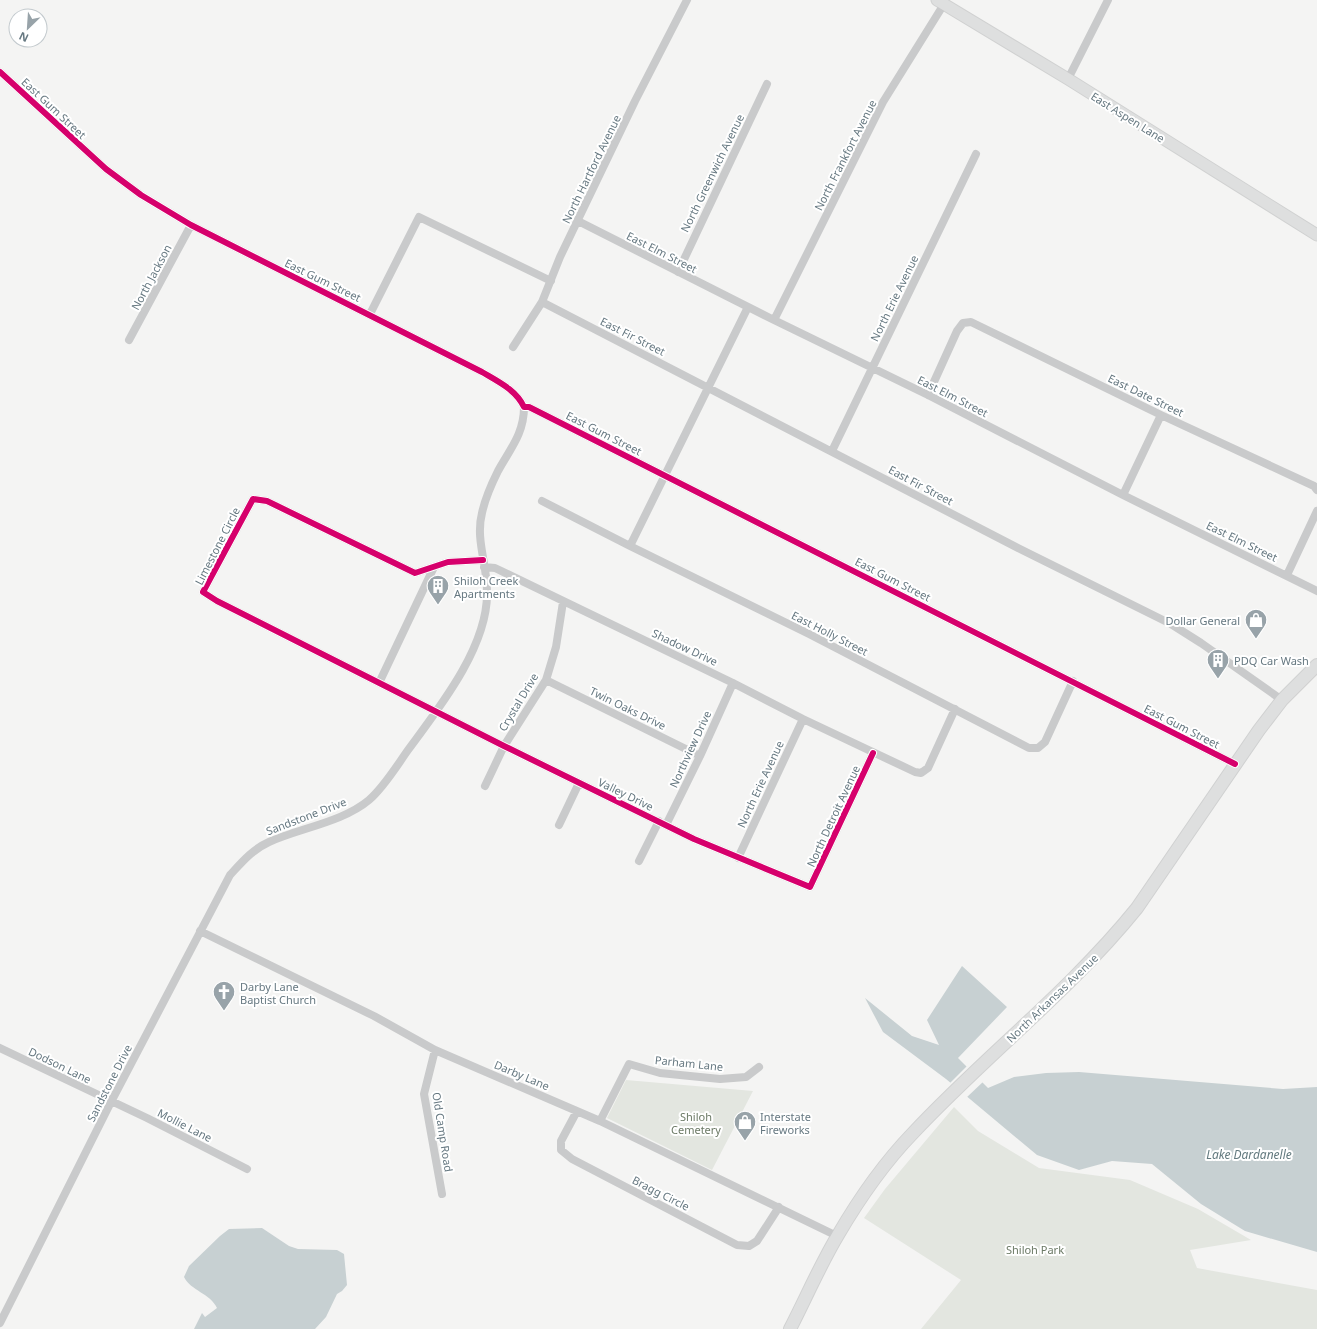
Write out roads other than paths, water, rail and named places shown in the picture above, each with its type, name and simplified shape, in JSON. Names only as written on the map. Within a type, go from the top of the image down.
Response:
[{"type":"main road","name":"North Arkansas Avenue","points":[[790,1329],[837,1236],[888,1162],[912,1133],[1048,1003],[1120,930],[1137,908],[1259,730],[1282,700],[1317,665]]},
{"type":"street","name":"North Hartford Avenue","points":[[514,347],[542,302],[560,257],[635,101],[687,0]]},
{"type":"street","points":[[1068,80],[1108,0]]},
{"type":"street","name":"East Aspen Lane","points":[[941,2],[1317,235]]},
{"type":"street","name":"North Frankfort Avenue","points":[[774,320],[883,102],[941,2]]},
{"type":"street","name":"East Gum Street","points":[[0,72],[106,170],[141,195],[191,225],[370,314],[482,372],[510,388],[521,400],[524,408],[529,407],[665,475],[1235,764]]},
{"type":"street","name":"North Greenwich Avenue","points":[[678,272],[767,84]]},
{"type":"street","name":"North Erie Avenue","points":[[832,451],[976,154]]},
{"type":"street","points":[[370,314],[419,217],[551,281]]},
{"type":"street","name":"East Elm Street","points":[[578,221],[1317,591]]},
{"type":"street","name":"North Jackson","points":[[129,340],[191,225]]},
{"type":"street","name":"East Fir Street","points":[[542,302],[1020,549],[1171,624],[1201,642],[1282,700]]},
{"type":"street","points":[[630,546],[748,307]]},
{"type":"street","name":"East Date Street","points":[[928,395],[957,331],[963,323],[971,322],[1162,415],[1314,486],[1317,490]]},
{"type":"street","name":"Sandstone Drive","points":[[0,1323],[111,1102],[230,875],[248,855],[268,842],[348,813],[369,800],[385,782],[436,712],[468,660],[482,627],[488,594],[480,540],[482,512],[498,471],[516,442],[524,417],[524,408]]},
{"type":"street","points":[[1124,495],[1162,415]]},
{"type":"street","name":"Limestone Circle","points":[[436,712],[217,601],[203,592],[253,499],[267,501],[415,573],[448,562],[484,564]]},
{"type":"street","name":"East Holly Street","points":[[542,501],[630,546],[734,596],[1029,748],[1038,748],[1045,742],[1073,681]]},
{"type":"street","points":[[1286,575],[1317,511]]},
{"type":"street","name":"Shadow Drive","points":[[484,564],[733,683],[873,753]]},
{"type":"street","points":[[379,683],[434,567]]},
{"type":"street","name":"Crystal Drive","points":[[485,786],[504,746],[546,680],[556,647],[563,602]]},
{"type":"street","name":"Twin Oaks Drive","points":[[546,680],[700,756]]},
{"type":"street","name":"Northview Drive","points":[[639,860],[700,756],[733,683]]},
{"type":"street","points":[[873,753],[915,772],[921,773],[928,768],[955,709]]},
{"type":"street","name":"Valley Drive","points":[[436,712],[694,839],[810,887]]},
{"type":"street","name":"North Erie Avenue","points":[[738,858],[803,718]]},
{"type":"street","name":"North Detroit Avenue","points":[[810,887],[873,753]]},
{"type":"street","points":[[559,825],[579,783]]},
{"type":"street","name":"Darby Lane","points":[[200,931],[374,1016],[435,1050],[600,1120],[837,1236]]},
{"type":"street","name":"Dodson Lane","points":[[0,1048],[111,1102]]},
{"type":"street","name":"Old Camp Road","points":[[435,1050],[424,1094],[442,1194]]},
{"type":"street","name":"Parham Lane","points":[[600,1120],[629,1064],[660,1073],[720,1079],[746,1077],[760,1067]]},
{"type":"street","name":"Mollie Lane","points":[[111,1102],[147,1118],[247,1169]]},
{"type":"street","name":"Bragg Circle","points":[[577,1111],[561,1141],[561,1150],[572,1159],[737,1245],[748,1246],[757,1241],[779,1207]]},
{"type":"water","name":"Lake Dardanelle","points":[[962,966],[1007,1007],[958,1058],[988,1088],[1014,1077],[1046,1073],[1079,1072],[1283,1089],[1317,1087],[1317,1252],[1245,1231],[1201,1204],[1152,1164],[1112,1161],[1079,1170],[1037,1155],[946,1079],[883,1032],[865,998],[912,1036],[939,1045],[927,1020]]},
{"type":"water","points":[[262,1228],[289,1246],[298,1249],[337,1250],[344,1254],[347,1285],[337,1294],[326,1317],[315,1329],[194,1329],[202,1313],[205,1317],[217,1308],[210,1299],[187,1282],[184,1277],[189,1266],[229,1229]]},
{"type":"place","name":"Shiloh Creek Apartments","points":[[438,606]]},
{"type":"place","name":"Dollar General","points":[[1256,640]]},
{"type":"place","name":"PDQ Car Wash","points":[[1218,680]]},
{"type":"place","name":"Darby Lane Baptist Church","points":[[224,1012]]},
{"type":"place","name":"Interstate Fireworks","points":[[745,1142]]},
{"type":"park label","name":"Shiloh Cemetery","points":[[696,1122]]},
{"type":"park label","name":"Shiloh Park","points":[[1035,1249]]}]
